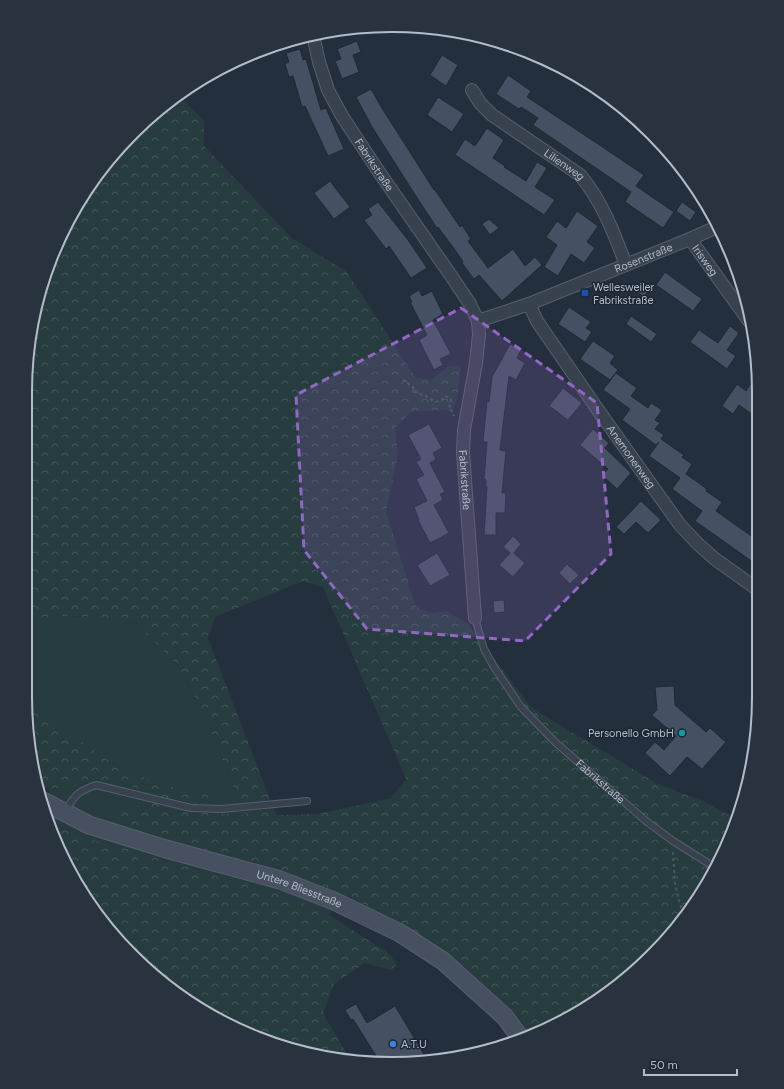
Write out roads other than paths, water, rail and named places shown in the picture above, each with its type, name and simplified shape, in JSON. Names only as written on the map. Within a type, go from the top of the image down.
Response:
[{"type":"main road","name":"Untere Bliesstraße","points":[[48,804],[89,825],[166,849],[280,880],[334,901],[400,932],[443,961],[505,1016],[518,1034]]},
{"type":"street","name":"Fabrikstraße","points":[[314,41],[328,90],[342,116],[470,304],[478,321],[479,335],[476,363],[464,430],[463,452],[476,618]]},
{"type":"street","name":"Lilienweg","points":[[472,90],[480,103],[492,115],[580,175],[590,187],[599,202],[626,265]]},
{"type":"street","name":"Rosenstraße","points":[[478,321],[529,304],[713,229]]},
{"type":"street","name":"Irisweg","points":[[690,239],[743,313]]},
{"type":"street","name":"Anemonenweg","points":[[529,304],[541,328],[680,525],[698,544],[752,585]]},
{"type":"lane","name":"Fabrikstraße","points":[[476,618],[484,649],[494,667],[521,707],[555,742],[646,820],[673,841],[711,865]]},
{"type":"lane","points":[[64,812],[75,795],[96,785],[191,808],[222,809],[307,801]]},
{"type":"place","name":"Wellesweiler Fabrikstraße","points":[[585,293]]},
{"type":"place","name":"Personello GmbH","points":[[682,733]]},
{"type":"place","name":"A.T.U","points":[[393,1044]]}]
